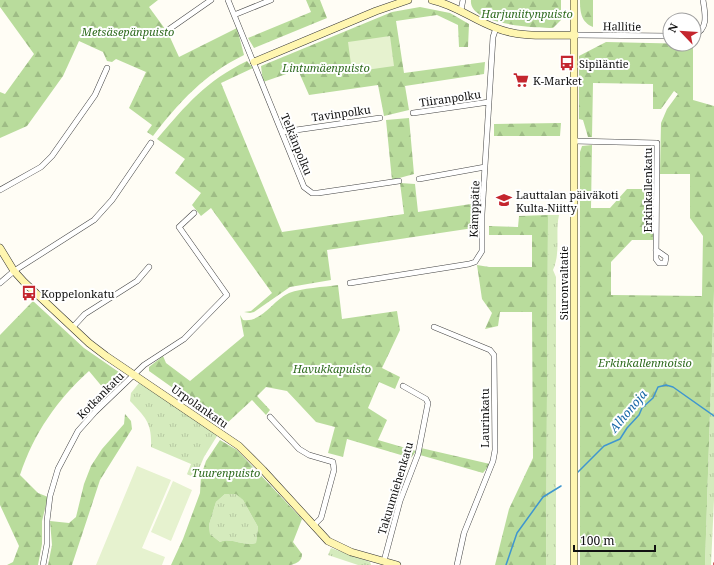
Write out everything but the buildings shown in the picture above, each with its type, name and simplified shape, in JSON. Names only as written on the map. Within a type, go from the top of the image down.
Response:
[{"type":"main road","points":[[254,62],[400,1],[408,0]]},
{"type":"main road","points":[[432,0],[443,2],[496,28],[524,35],[575,35]]},
{"type":"main road","name":"Siuronvaltatie","points":[[574,0],[574,565]]},
{"type":"main road","name":"Urpolankatu","points":[[0,248],[14,272],[89,343],[239,446],[263,470],[313,526],[335,546],[398,565]]},
{"type":"street","points":[[168,30],[211,0]]},
{"type":"street","name":"Telkänpolku","points":[[228,0],[304,186],[312,193],[399,181]]},
{"type":"street","points":[[234,15],[271,0]]},
{"type":"street","points":[[461,10],[464,0]]},
{"type":"street","points":[[702,31],[705,24],[703,0]]},
{"type":"street","name":"Kämppätie","points":[[350,283],[469,264],[475,262],[482,251],[493,37],[496,28]]},
{"type":"street","name":"Hallitie","points":[[575,35],[662,36]]},
{"type":"street","points":[[0,190],[41,166],[52,156],[95,95],[107,68]]},
{"type":"street","name":"Tiiranpolku","points":[[413,113],[489,102]]},
{"type":"street","name":"Tavinpolku","points":[[282,132],[380,118]]},
{"type":"street","name":"Erkinkallenkatu","points":[[574,141],[657,142],[656,250]]},
{"type":"street","points":[[0,282],[94,220],[112,200],[151,144]]},
{"type":"street","points":[[419,178],[486,168]]},
{"type":"street","name":"Kotkankatu","points":[[43,565],[47,544],[47,521],[50,496],[58,470],[68,448],[78,432],[95,412],[148,362],[184,339],[227,295],[179,227],[194,213]]},
{"type":"street","points":[[73,327],[85,314],[138,281],[149,267]]},
{"type":"street","name":"Laurinkatu","points":[[434,327],[490,350],[494,355],[495,450],[493,461],[464,533],[457,565]]},
{"type":"street","name":"Takuumiehenkatu","points":[[384,561],[400,501],[418,454],[428,403],[426,398],[403,386]]},
{"type":"street","points":[[270,417],[299,449],[309,455],[333,462],[334,470],[321,518],[313,526]]},
{"type":"green space","name":"Metsäsepänpuisto","points":[[0,0],[158,0],[149,7],[168,33],[179,57],[237,28],[244,55],[205,80],[183,100],[153,136],[147,132],[152,125],[129,108],[146,72],[116,59],[112,62],[107,61],[103,52],[79,41],[63,76],[27,126],[0,138],[0,92],[5,94],[34,54],[0,7]]},
{"type":"green space","points":[[306,0],[320,0],[327,18],[254,48],[248,38],[311,12]]},
{"type":"green space","name":"Harjuniitynpuisto","points":[[471,0],[561,0],[561,20],[553,28],[519,26],[491,20],[480,15],[473,8]]},
{"type":"green space","points":[[580,0],[593,0],[593,27],[586,22],[582,16]]},
{"type":"green space","name":"Lintumäenpuisto","points":[[420,7],[450,13],[469,24],[468,47],[459,47],[458,25],[437,15],[396,21],[404,73],[485,62],[484,74],[405,86],[409,110],[384,116],[378,85],[309,95],[298,70],[263,82],[261,66],[392,12]]},
{"type":"green space","points":[[390,36],[394,66],[352,72],[348,42]]},
{"type":"green space","name":"Erkinkallenmoisio","points":[[606,42],[662,43],[662,52],[693,52],[693,100],[714,106],[714,291],[705,565],[580,565],[580,152],[582,146],[592,145],[591,208],[610,208],[627,189],[654,189],[653,240],[632,240],[611,262],[611,295],[702,296],[703,236],[690,218],[690,174],[660,174],[661,123],[667,109],[678,94],[674,91],[661,109],[653,109],[653,84],[593,83],[592,137],[588,137],[583,120],[579,119],[579,56]]},
{"type":"green space","points":[[247,61],[253,68],[221,83],[282,232],[404,214],[400,183],[415,184],[418,212],[471,204],[471,220],[476,220],[480,227],[327,250],[331,280],[290,287],[254,312],[244,312],[251,311],[272,293],[211,208],[201,216],[192,205],[201,193],[175,173],[185,159],[157,139],[187,105],[208,86]]},
{"type":"green space","points":[[409,118],[414,174],[392,180],[386,120]]},
{"type":"green space","points":[[561,123],[560,136],[494,136],[494,124]]},
{"type":"green space","points":[[548,215],[559,215],[557,256],[553,270],[556,277],[556,565],[546,565]]},
{"type":"green space","points":[[548,215],[546,565],[495,565],[509,509],[533,458],[532,312],[500,312],[498,326],[485,329],[492,313],[482,299],[477,265],[489,267],[532,267],[532,235],[489,235],[489,226],[518,227],[519,216]]},
{"type":"green space","name":"Havukkapuisto","points":[[338,285],[342,319],[397,311],[400,330],[382,368],[400,377],[395,389],[379,382],[368,408],[387,420],[378,440],[416,451],[411,458],[347,439],[343,457],[328,453],[335,427],[316,422],[287,391],[266,387],[257,396],[270,410],[266,415],[252,400],[225,425],[149,371],[149,367],[163,356],[166,363],[190,381],[244,336],[240,315],[243,320],[250,320],[262,315],[283,296],[294,291]]},
{"type":"green space","points":[[714,291],[714,500],[711,565],[705,565]]},
{"type":"green space","points":[[33,301],[84,348],[126,377],[109,395],[89,371],[77,382],[48,418],[32,445],[20,475],[38,493],[48,497],[42,521],[42,544],[38,565],[7,565],[13,562],[19,546],[0,505],[0,335]]},
{"type":"green space","points":[[139,383],[210,429],[217,436],[204,457],[195,478],[187,474],[191,464],[151,447],[150,432],[147,421],[130,401],[131,393]]},
{"type":"green space","points":[[125,414],[131,421],[132,429],[100,480],[72,565],[48,565],[52,545],[50,521],[69,523],[76,517],[84,484],[91,466],[102,449],[124,424]]},
{"type":"green space","name":"Tuurenpuisto","points":[[220,440],[237,450],[302,519],[293,542],[302,554],[299,561],[291,565],[171,565],[183,539],[200,493],[201,476],[206,461]],"holes":[[[225,494],[236,494],[243,500],[258,527],[256,543],[247,544],[229,541],[220,542],[210,534],[209,525],[216,502]]]},
{"type":"green space","points":[[421,448],[490,464],[483,473],[420,455]]},
{"type":"green space","points":[[137,466],[171,480],[142,548],[165,557],[162,565],[96,565]]},
{"type":"green space","points":[[173,481],[192,490],[171,541],[151,532]]},
{"type":"green space","points":[[236,493],[243,500],[258,527],[256,543],[247,544],[229,541],[220,542],[210,534],[209,525],[216,502],[225,494]]},
{"type":"green space","points":[[331,548],[370,562],[371,565],[358,565],[328,555]]},
{"type":"waterway","name":"Alhonoja","points":[[578,472],[604,446],[620,439],[627,428],[639,415],[642,408],[653,398],[658,387],[666,385],[673,387],[714,416]]},
{"type":"waterway","name":"Alhonoja","points":[[506,565],[517,533],[543,497],[561,486]]},
{"type":"place","name":"Sipiläntie","points":[[567,63]]},
{"type":"place","name":"K-Market","points":[[521,80]]},
{"type":"place","name":"Lauttalan päiväkoti Kulta-Niitty","points":[[504,200]]},
{"type":"place","name":"Koppelonkatu","points":[[29,293]]}]
